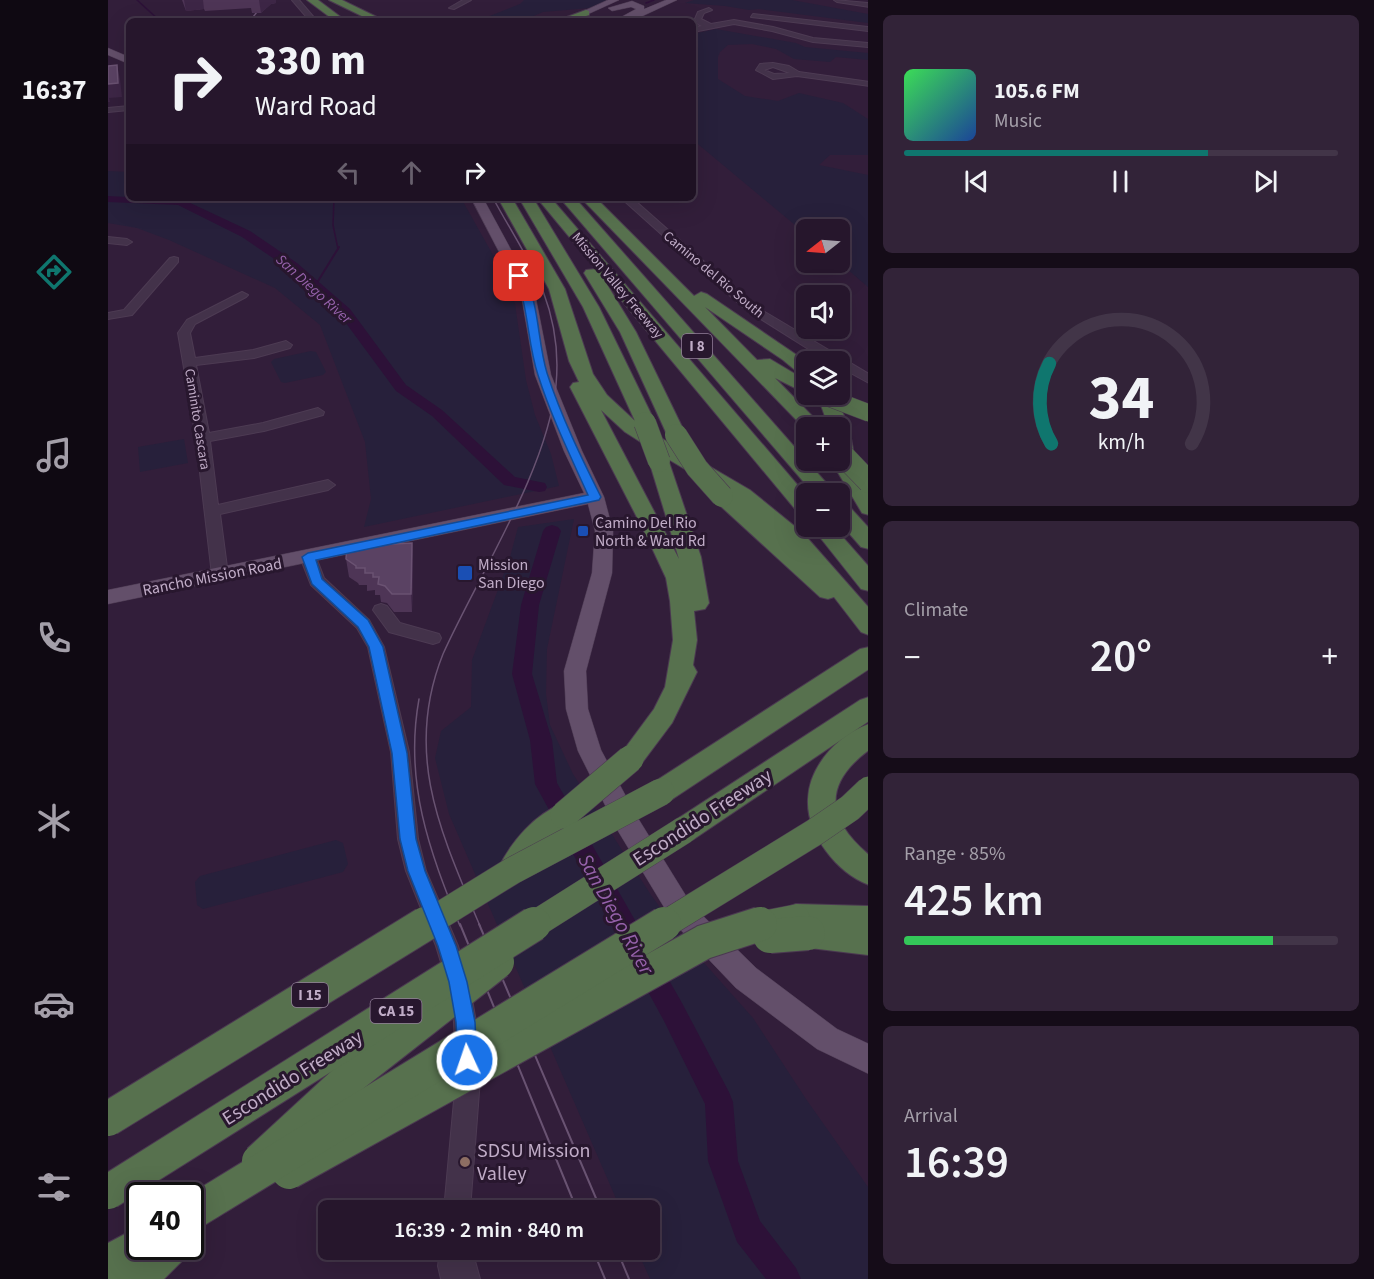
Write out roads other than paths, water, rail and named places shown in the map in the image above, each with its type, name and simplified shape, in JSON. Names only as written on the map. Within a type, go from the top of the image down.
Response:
[{"type":"highway","points":[[324,18],[309,5],[311,0],[337,18]]},
{"type":"highway","points":[[334,0],[359,18]]},
{"type":"highway","points":[[334,0],[373,18]]},
{"type":"highway","points":[[507,201],[556,287],[586,380],[603,402],[635,431],[742,495],[772,516],[820,563],[868,626]]},
{"type":"highway","points":[[512,871],[527,846],[630,759],[663,716],[693,652],[698,609],[690,557],[645,422],[615,351],[586,296],[528,201]]},
{"type":"highway","name":"Mission Valley Freeway","points":[[547,201],[796,497]]},
{"type":"highway","name":"Mission Valley Freeway","points":[[570,201],[816,483]]},
{"type":"highway","points":[[591,201],[710,321],[764,370],[805,417]]},
{"type":"highway","points":[[568,225],[574,244],[636,347],[676,435],[697,468],[722,496],[829,592],[868,634]]},
{"type":"highway","points":[[625,234],[703,298],[796,362]]},
{"type":"highway","points":[[551,280],[550,285],[576,380],[656,532],[677,578],[682,601],[685,640],[677,686]]},
{"type":"highway","points":[[764,370],[796,384]]},
{"type":"highway","points":[[847,405],[868,413]]},
{"type":"highway","points":[[850,463],[868,482]]},
{"type":"highway","points":[[847,471],[868,507]]},
{"type":"highway","points":[[850,521],[868,542]]},
{"type":"highway","points":[[830,537],[868,583]]},
{"type":"highway","points":[[512,871],[661,792],[868,656]]},
{"type":"highway","name":"Escondido Freeway","points":[[108,1192],[684,830],[868,707]]},
{"type":"highway","points":[[868,735],[840,758],[830,770],[824,782],[821,799],[824,818],[834,838],[850,858],[868,872]]},
{"type":"highway","points":[[204,1205],[805,838],[843,813],[868,790]]},
{"type":"highway","name":"I 15","points":[[108,1119],[512,871]]},
{"type":"highway","points":[[204,1214],[348,1079],[452,1000],[571,901]]},
{"type":"highway","points":[[204,1216],[229,1205],[683,954],[802,925],[865,927]]},
{"type":"highway","points":[[108,1265],[126,1254]]},
{"type":"highway","points":[[137,1279],[157,1260]]},
{"type":"main road","points":[[587,17],[627,0]]},
{"type":"main road","points":[[632,18],[673,0]]},
{"type":"main road","points":[[614,4],[632,4],[641,8],[624,18]]},
{"type":"main road","points":[[108,51],[126,60]]},
{"type":"main road","points":[[479,201],[528,294],[537,354],[543,375],[570,445],[595,497],[604,531],[602,573],[575,671],[577,708],[590,751],[627,824],[682,913],[746,978],[827,1039],[868,1060]]},
{"type":"main road","name":"Rancho Mission Road","points":[[108,597],[595,497]]},
{"type":"street","points":[[295,0],[311,18]]},
{"type":"street","points":[[452,8],[468,0]]},
{"type":"street","points":[[837,0],[868,5]]},
{"type":"street","points":[[709,10],[701,12],[698,19],[700,23],[711,27]]},
{"type":"street","points":[[696,30],[734,22],[754,15],[868,29]]},
{"type":"street","points":[[734,22],[773,29],[813,40],[868,45]]},
{"type":"street","points":[[797,74],[868,84]]},
{"type":"street","points":[[108,110],[126,108]]},
{"type":"street","name":"Camino del Rio South","points":[[629,201],[749,307],[821,351]]},
{"type":"street","points":[[108,240],[127,242]]},
{"type":"street","points":[[108,316],[128,313],[174,260]]},
{"type":"street","name":"Caminito Cascara","points":[[220,575],[202,438],[184,333],[191,322],[242,295]]},
{"type":"street","points":[[190,362],[254,354],[286,345]]},
{"type":"street","name":"Camino del Rio South","points":[[850,368],[868,379]]},
{"type":"street","points":[[202,438],[264,427],[318,412]]},
{"type":"street","points":[[212,511],[328,485]]},
{"type":"street","points":[[308,557],[316,581],[363,624],[376,647],[400,753],[408,839],[416,871],[447,946],[458,982],[465,1022],[468,1079],[458,1200]]},
{"type":"street","points":[[381,610],[395,628],[433,638]]},
{"type":"street","points":[[452,1260],[454,1279]]},
{"type":"street","points":[[462,1260],[467,1279]]},
{"type":"waterway","points":[[137,0],[157,18]]},
{"type":"waterway","points":[[646,3],[654,0]]},
{"type":"waterway","name":"San Diego River","points":[[108,199],[126,200]]},
{"type":"waterway","name":"San Diego River","points":[[156,201],[180,202],[246,234],[293,266],[345,312],[401,388],[437,413],[510,481],[539,487]]},
{"type":"waterway","points":[[334,201],[333,225],[338,249]]},
{"type":"waterway","points":[[315,286],[338,249]]},
{"type":"waterway","name":"San Diego River","points":[[552,531],[530,605],[522,674],[541,740],[546,784],[673,1012],[719,1102],[723,1161],[748,1231],[785,1279]]},
{"type":"tram line","points":[[252,18],[266,0]]},
{"type":"tram line","points":[[480,926],[452,858],[432,793],[427,759],[426,726],[432,691],[443,654],[510,522],[540,452],[550,418],[557,373],[555,337],[543,291],[526,255],[495,201]]},
{"type":"tram line","points":[[419,699],[415,729],[415,759],[422,815],[438,870],[460,926]]},
{"type":"tram line","points":[[460,924],[573,1200]]},
{"type":"tram line","points":[[479,924],[597,1200]]},
{"type":"tram line","points":[[597,1260],[605,1279]]},
{"type":"tram line","points":[[621,1260],[629,1279]]},
{"type":"place","name":"Camino Del Rio North & Ward Rd","points":[[583,531]]},
{"type":"place","name":"Mission San Diego","points":[[465,573]]},
{"type":"place","name":"SDSU Mission Valley","points":[[465,1162]]}]
